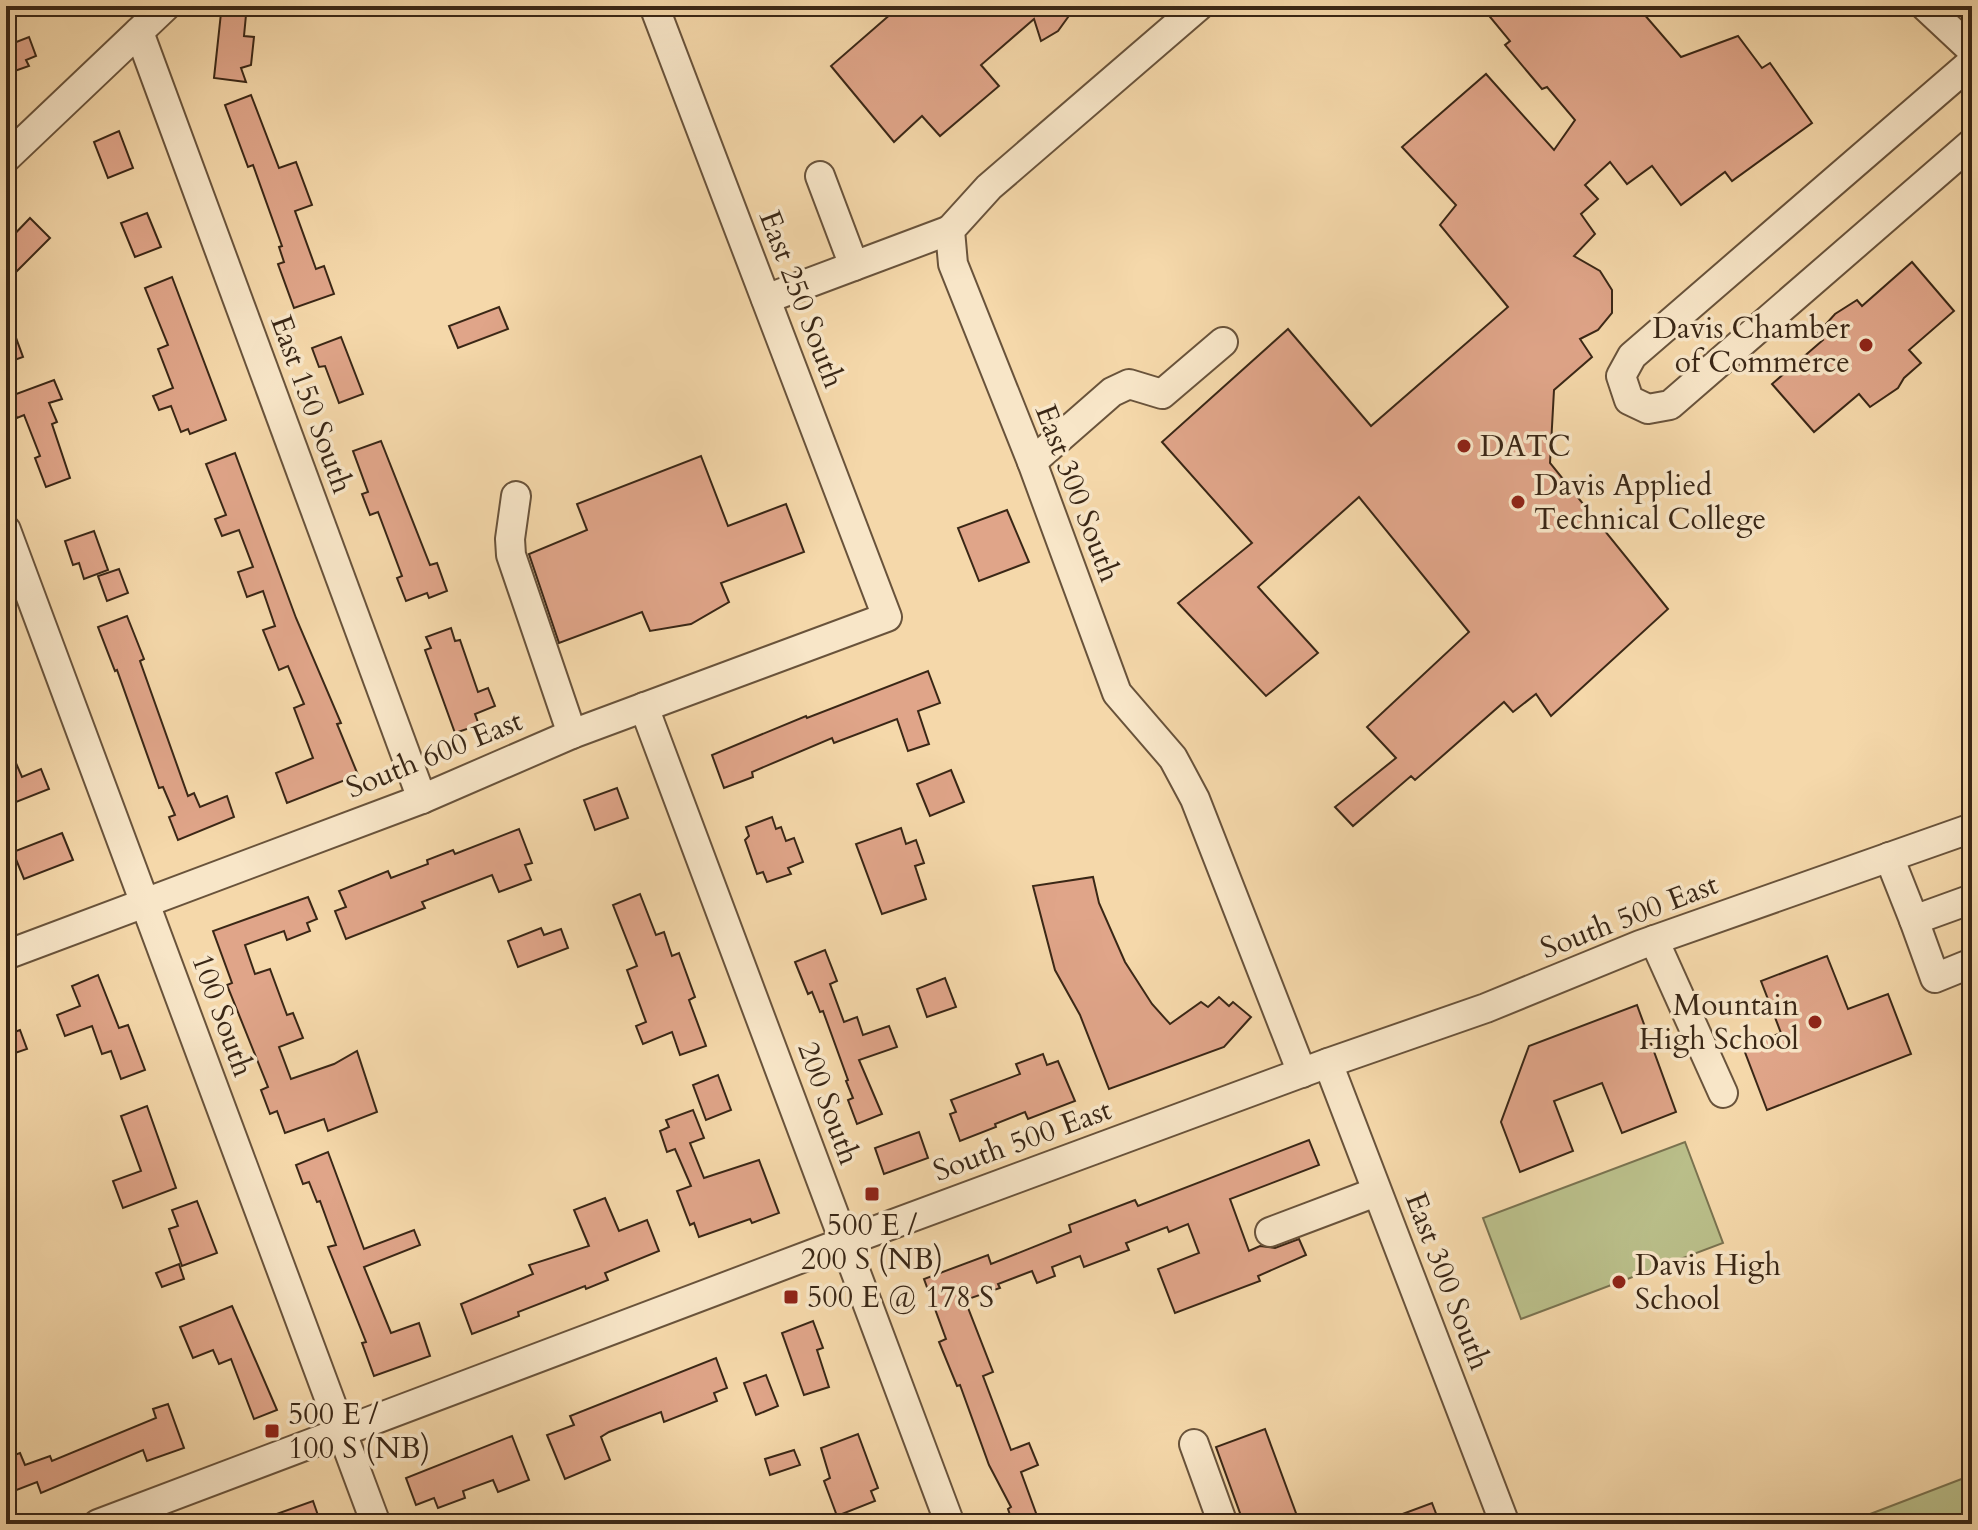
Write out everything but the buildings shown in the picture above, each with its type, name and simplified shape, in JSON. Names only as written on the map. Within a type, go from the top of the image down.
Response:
[{"type":"street","points":[[6,158],[166,6]]},
{"type":"street","name":"East 250 South","points":[[654,6],[887,617]]},
{"type":"street","points":[[766,299],[950,230],[989,187],[1199,6]]},
{"type":"street","points":[[1925,6],[1972,50]]},
{"type":"street","name":"East 150 South","points":[[139,32],[422,799]]},
{"type":"street","points":[[1972,62],[1632,356],[1621,376],[1629,400],[1648,409],[1670,405],[1972,143]]},
{"type":"street","points":[[820,176],[854,266]]},
{"type":"street","name":"East 300 South","points":[[950,230],[953,264],[1032,462],[1117,693],[1173,758],[1195,799],[1315,1068],[1376,1192],[1505,1524]]},
{"type":"street","points":[[1032,462],[1112,392],[1129,384],[1162,394],[1223,342]]},
{"type":"street","points":[[516,496],[511,555],[572,734]]},
{"type":"street","name":"100 South","points":[[6,530],[376,1524]]},
{"type":"street","name":"South 600 East","points":[[6,955],[422,799],[572,734],[887,617]]},
{"type":"street","name":"200 South","points":[[644,707],[950,1524]]},
{"type":"street","name":"South 500 East","points":[[98,1524],[844,1242],[1486,1008],[1654,940],[1972,828]]},
{"type":"street","points":[[1889,857],[1935,978],[1972,963]]},
{"type":"street","points":[[1914,920],[1972,899]]},
{"type":"street","points":[[1654,940],[1723,1093]]},
{"type":"street","points":[[1270,1232],[1376,1192]]},
{"type":"street","points":[[1194,1444],[1223,1524]]},
{"type":"green space","points":[[1685,1142],[1723,1243],[1521,1319],[1483,1218]]},
{"type":"green space","points":[[1972,1475],[1972,1524],[1844,1524]]},
{"type":"place","name":"Davis Chamber of Commerce","points":[[1866,345]]},
{"type":"place","name":"DATC","points":[[1464,446]]},
{"type":"place","name":"Davis Applied Technical College","points":[[1518,502]]},
{"type":"place","name":"Mountain High School","points":[[1815,1022]]},
{"type":"place","name":"500 E / 200 S (NB)","points":[[872,1194]]},
{"type":"place","name":"Davis High School","points":[[1619,1282]]},
{"type":"place","name":"500 E @ 178 S","points":[[791,1297]]},
{"type":"place","name":"500 E / 100 S (NB)","points":[[272,1431]]}]
